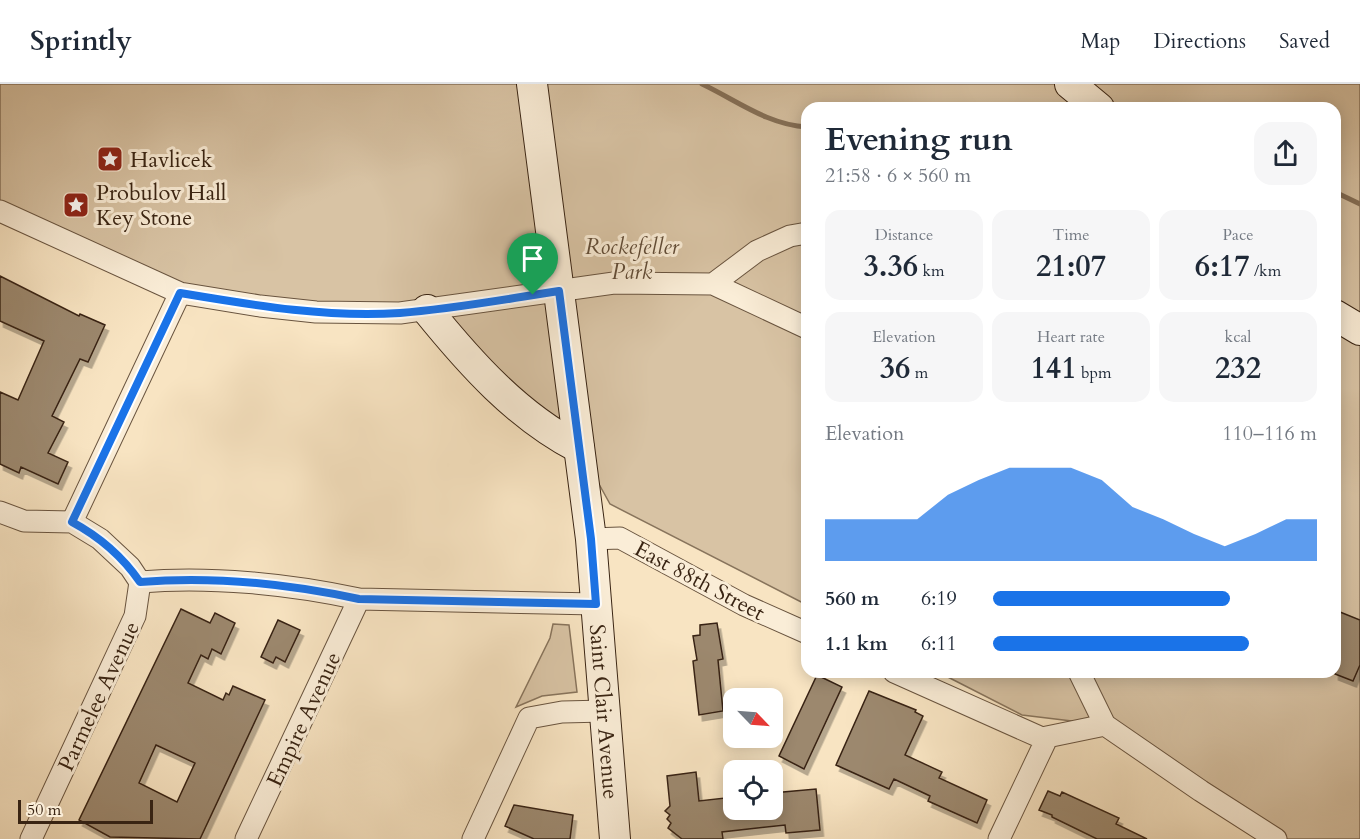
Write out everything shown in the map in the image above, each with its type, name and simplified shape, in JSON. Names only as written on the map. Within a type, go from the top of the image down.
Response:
[{"type":"main road","name":"Saint Clair Avenue","points":[[532,84],[591,539],[615,839]]},
{"type":"main road","points":[[1070,84],[1092,102]]},
{"type":"main road","points":[[427,310],[465,357],[500,391],[550,433],[579,448]]},
{"type":"main road","points":[[1341,319],[1360,330]]},
{"type":"street","points":[[0,211],[180,293],[260,306],[316,312],[381,313],[427,310],[635,282],[713,284],[801,325]]},
{"type":"street","points":[[713,284],[758,251],[784,239],[801,235]]},
{"type":"street","points":[[72,522],[180,293]]},
{"type":"street","points":[[0,512],[24,521],[72,522],[100,539],[130,567],[140,582],[182,579],[324,592],[359,599],[596,604]]},
{"type":"street","name":"East 88th Street","points":[[591,539],[620,538],[744,605],[801,630]]},
{"type":"street","name":"Parmelee Avenue","points":[[31,839],[135,616],[140,582]]},
{"type":"street","name":"Empire Avenue","points":[[246,839],[359,599]]},
{"type":"street","points":[[908,678],[1047,738],[1105,725]]},
{"type":"street","points":[[1082,678],[1105,725],[1276,839]]},
{"type":"street","points":[[473,839],[529,718],[562,712],[605,711]]},
{"type":"street","points":[[999,839],[1047,738]]},
{"type":"green space","name":"Rockefeller Park","points":[[0,84],[1360,84],[1360,839],[1277,839],[1105,725],[1022,715],[950,678],[1341,678],[1341,102],[801,102],[801,602],[610,504],[579,448],[427,310],[260,306],[132,271],[0,212]]},
{"type":"green space","points":[[553,624],[569,625],[577,692],[542,696],[516,707],[550,638]]},
{"type":"building","points":[[0,276],[79,316],[80,314],[105,325],[88,362],[80,359],[52,416],[64,422],[48,453],[68,462],[58,484],[21,467],[19,473],[0,464],[0,392],[18,400],[44,341],[0,321]]},
{"type":"building","points":[[181,609],[210,623],[215,613],[235,623],[221,654],[212,649],[208,659],[201,655],[188,683],[223,700],[226,693],[229,695],[233,686],[265,700],[200,839],[110,837],[79,820]],"holes":[[[156,745],[195,763],[177,802],[139,783]]]},
{"type":"building","points":[[1341,612],[1360,620],[1360,665],[1353,681],[1341,676]]},
{"type":"building","points":[[278,620],[300,630],[285,662],[276,657],[273,663],[261,657]]},
{"type":"building","points":[[717,623],[723,659],[718,660],[723,711],[699,715],[693,661],[697,660],[693,636],[700,635],[700,625]]},
{"type":"building","points":[[816,678],[823,678],[842,687],[804,769],[779,756]]},
{"type":"building","points":[[869,691],[916,710],[915,712],[923,716],[905,755],[942,772],[939,778],[987,800],[977,823],[928,801],[930,796],[894,779],[889,789],[836,765]]},
{"type":"building","points":[[696,772],[699,801],[723,798],[723,820],[783,820],[783,792],[816,789],[820,830],[786,833],[785,825],[722,832],[723,839],[682,839],[668,828],[671,823],[667,819],[670,815],[665,811],[670,806],[667,776]]},
{"type":"building","points":[[1048,791],[1060,796],[1062,792],[1119,818],[1116,824],[1147,839],[1097,839],[1039,810]]},
{"type":"building","points":[[514,805],[573,815],[570,839],[534,839],[505,826]]},
{"type":"waterway","points":[[702,84],[766,117],[801,126]]},
{"type":"waterway","points":[[1341,195],[1360,204]]},
{"type":"place","name":"Havlicek","points":[[110,159]]},
{"type":"place","name":"Probulov Hall Key Stone","points":[[76,205]]},
{"type":"route","points":[[559,291],[591,539],[596,604],[424,598],[359,599],[324,592],[182,579],[140,582],[130,567],[116,553],[100,539],[72,522],[180,293],[260,306],[316,312],[372,314],[400,313],[533,295],[559,291]]}]
